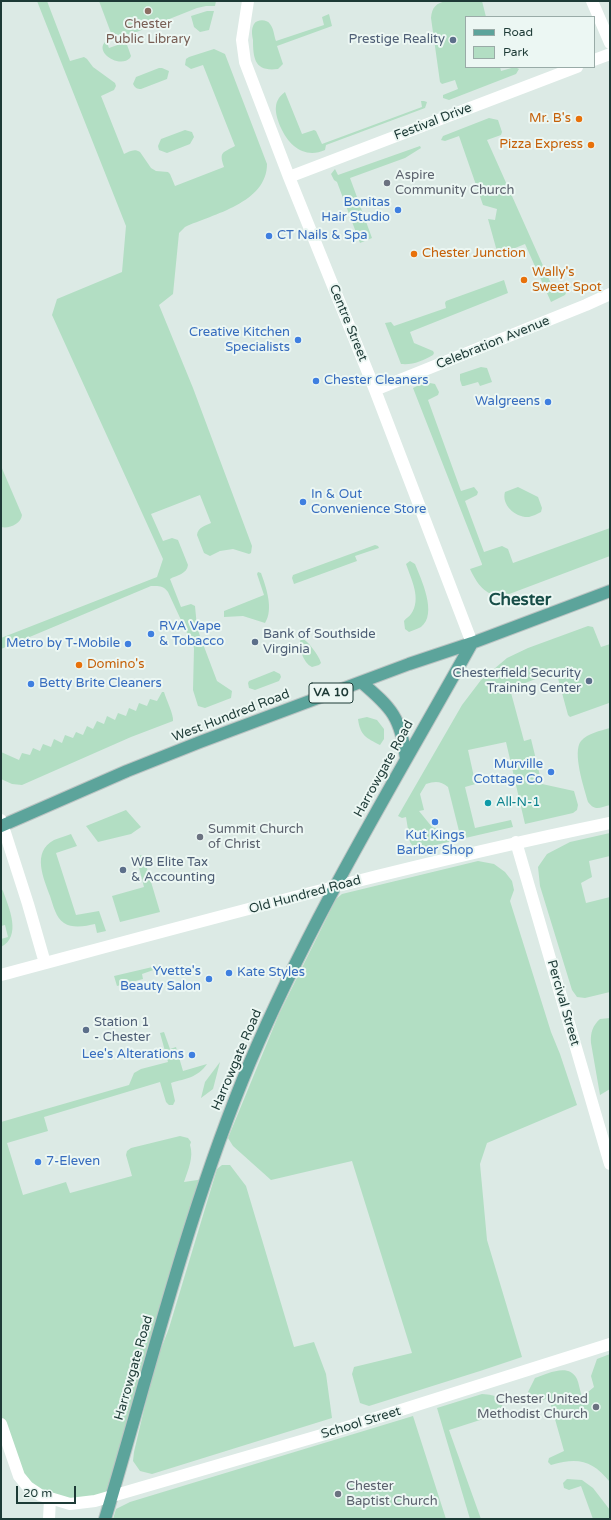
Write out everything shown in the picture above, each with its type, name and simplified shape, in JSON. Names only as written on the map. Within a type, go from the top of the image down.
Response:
[{"type":"main road","name":"West Hundred Road","points":[[2,824],[167,755],[409,664],[472,643],[610,591]]},
{"type":"main road","name":"Harrowgate Road","points":[[104,1519],[146,1374],[214,1154],[250,1063],[284,987],[334,887],[472,643]]},
{"type":"main road","points":[[361,682],[383,701],[398,721],[404,737],[406,759]]},
{"type":"street","name":"Centre Street","points":[[248,1],[242,40],[245,62],[289,177],[375,390],[472,643]]},
{"type":"street","points":[[592,1],[610,43]]},
{"type":"street","points":[[595,60],[610,54]]},
{"type":"street","name":"Festival Drive","points":[[289,177],[574,68]]},
{"type":"street","name":"Celebration Avenue","points":[[375,390],[610,294]]},
{"type":"street","name":"Old Hundred Road","points":[[1,975],[334,887],[516,842],[610,823]]},
{"type":"street","points":[[2,824],[45,963]]},
{"type":"street","name":"Percival Street","points":[[516,842],[610,1164]]},
{"type":"street","name":"School Street","points":[[1,1424],[19,1476],[28,1488],[50,1499],[70,1504],[95,1501],[325,1434],[610,1344]]},
{"type":"street","points":[[49,1519],[50,1499]]},
{"type":"green space","points":[[37,1],[47,1],[70,61],[84,57],[93,67],[115,83],[116,86],[114,90],[101,96],[124,154],[134,150],[140,152],[151,168],[156,171],[168,172],[175,186],[224,167],[222,156],[224,152],[235,146],[203,65],[191,69],[185,65],[186,59],[189,57],[214,49],[225,54],[267,164],[265,177],[258,188],[248,198],[223,212],[185,227],[179,233],[173,294],[159,305],[193,388],[252,546],[251,553],[249,554],[233,549],[220,551],[210,556],[204,553],[197,535],[200,528],[211,523],[200,495],[151,514],[163,541],[172,538],[178,540],[188,565],[184,572],[170,579],[181,607],[191,604],[195,606],[197,627],[217,681],[232,691],[231,698],[205,708],[198,706],[193,690],[194,648],[168,592],[160,586],[151,586],[1,649],[1,638],[157,577],[163,559],[52,315],[57,299],[122,272],[126,226]]},
{"type":"green space","points":[[99,1],[216,1],[215,6],[197,8],[114,41]]},
{"type":"green space","points":[[447,1],[482,1],[486,16],[465,16],[465,68],[500,68],[501,71],[517,68],[519,69],[516,74],[449,100],[443,98],[443,95],[458,89],[455,80],[442,84],[440,82],[431,18],[432,11],[435,6]]},
{"type":"green space","points":[[207,11],[214,11],[209,30],[200,32],[194,27],[191,16]]},
{"type":"green space","points":[[329,14],[332,26],[277,46],[283,64],[278,69],[264,68],[257,63],[254,53],[252,32],[255,22],[262,20],[269,22],[276,41],[324,25],[322,17]]},
{"type":"green space","points":[[106,41],[109,48],[126,42],[131,56],[130,58],[126,61],[120,62],[109,58],[103,50],[103,45]]},
{"type":"green space","points":[[159,68],[169,71],[167,79],[141,89],[137,88],[133,84],[136,77]]},
{"type":"green space","points":[[285,92],[302,134],[314,130],[316,131],[322,144],[422,107],[421,101],[427,102],[425,108],[326,145],[325,150],[311,153],[304,152],[293,145],[288,140],[281,128],[276,114],[276,105],[278,100]]},
{"type":"green space","points":[[489,118],[498,120],[502,132],[501,135],[487,140],[553,288],[561,285],[565,286],[567,291],[565,295],[551,302],[525,244],[498,255],[488,219],[495,220],[497,209],[483,205],[459,136],[445,141],[441,140],[443,136]]},
{"type":"green space","points":[[185,130],[192,132],[194,137],[190,144],[167,153],[159,150],[158,146],[161,139]]},
{"type":"green space","points":[[420,146],[421,148],[405,158],[350,178],[372,238],[360,243],[337,182],[331,174],[335,169],[338,175]]},
{"type":"green space","points":[[504,280],[508,293],[410,332],[414,343],[433,351],[434,353],[433,355],[418,362],[401,364],[385,323],[391,322],[394,326],[446,308],[446,301]]},
{"type":"green space","points":[[481,367],[487,368],[492,382],[480,386],[478,382],[462,386],[460,374]]},
{"type":"green space","points":[[425,382],[435,384],[439,392],[438,395],[428,400],[461,491],[474,487],[478,492],[477,495],[465,501],[484,552],[502,546],[508,549],[513,563],[610,528],[610,556],[504,596],[498,596],[487,592],[476,580],[470,569],[482,564],[413,388]]},
{"type":"green space","points":[[1,466],[22,515],[17,523],[8,527],[1,527]]},
{"type":"green space","points":[[518,487],[538,497],[542,508],[541,512],[530,517],[524,517],[515,513],[507,506],[504,497],[505,492]]},
{"type":"green space","points":[[375,545],[379,548],[355,556],[357,561],[294,584],[292,578],[293,575]]},
{"type":"green space","points":[[410,561],[415,564],[424,587],[427,596],[428,614],[426,621],[421,627],[409,632],[405,629],[404,621],[411,614],[416,602],[413,582],[406,564]]},
{"type":"green space","points":[[258,572],[261,573],[265,585],[269,605],[268,617],[265,623],[243,616],[224,617],[224,611],[264,595],[257,574]]},
{"type":"green space","points":[[588,626],[593,627],[601,647],[610,644],[609,703],[570,717],[568,715],[556,671],[510,689],[524,741],[531,739],[542,784],[574,791],[578,805],[577,810],[573,813],[525,824],[506,742],[468,750],[474,777],[477,777],[479,783],[465,787],[475,828],[511,820],[513,827],[461,839],[448,787],[438,782],[432,782],[426,784],[420,794],[424,810],[419,811],[432,827],[450,833],[452,841],[420,849],[414,848],[410,842],[406,817],[402,818],[398,816],[462,705],[481,680],[507,658],[528,648]]},
{"type":"green space","points":[[301,638],[307,641],[316,653],[321,663],[319,665],[312,667],[306,662],[301,650]]},
{"type":"green space","points":[[274,671],[280,674],[281,677],[279,681],[255,690],[249,688],[249,681]]},
{"type":"green space","points":[[162,692],[164,692],[173,721],[131,737],[22,785],[12,784],[1,779],[1,752],[19,760],[22,753],[30,755],[33,748],[40,751],[43,744],[51,747],[54,739],[62,743],[65,735],[73,738],[76,732],[83,735],[87,726],[93,729],[97,721],[104,724],[107,716],[115,720],[118,713],[126,716],[129,708],[136,711],[139,703],[147,706],[150,699],[157,701]]},
{"type":"green space","points":[[367,717],[377,720],[384,729],[384,739],[380,745],[367,738],[360,729],[358,719]]},
{"type":"green space","points":[[610,728],[610,805],[595,808],[588,802],[584,788],[578,761],[579,746],[581,741],[587,736]]},
{"type":"green space","points":[[126,810],[141,827],[131,834],[98,842],[86,826]]},
{"type":"green space","points":[[610,833],[610,856],[589,861],[592,877],[581,883],[586,903],[610,897],[610,992],[585,998],[577,997],[572,990],[540,886],[538,867],[547,854],[570,842]]},
{"type":"green space","points":[[71,834],[77,846],[56,853],[76,915],[99,911],[106,931],[97,933],[95,924],[88,926],[68,925],[61,921],[54,907],[43,874],[41,859],[43,851],[47,845],[54,840]]},
{"type":"green space","points":[[143,855],[160,912],[120,922],[112,896],[144,887],[136,856]]},
{"type":"green space","points":[[478,861],[494,864],[505,872],[512,881],[514,890],[510,901],[551,1032],[577,1105],[487,1143],[480,1164],[487,1240],[522,1357],[369,1406],[360,1403],[352,1374],[354,1367],[412,1353],[352,1161],[271,1180],[233,1146],[228,1138],[279,1014],[336,899],[342,894]]},
{"type":"green space","points":[[1,888],[11,913],[12,929],[11,936],[1,947],[1,939],[8,937],[5,925],[1,926]]},
{"type":"green space","points":[[161,965],[162,967],[142,974],[143,979],[117,986],[114,976]]},
{"type":"green space","points":[[610,1018],[610,1089],[600,1095],[591,1036],[592,1030],[600,1019]]},
{"type":"green space","points":[[164,1032],[170,1049],[176,1047],[183,1071],[207,1064],[195,1075],[171,1083],[175,1101],[173,1105],[169,1105],[166,1102],[160,1082],[44,1117],[48,1131],[7,1143],[23,1195],[66,1182],[70,1193],[132,1176],[126,1155],[127,1151],[131,1148],[180,1136],[188,1138],[191,1142],[191,1159],[184,1182],[204,1179],[111,1495],[70,1503],[29,1487],[1,1420],[1,1122],[129,1085],[134,1073],[141,1069],[168,1062],[160,1033]]},
{"type":"green space","points":[[220,1062],[213,1089],[201,1098],[205,1082]]},
{"type":"green space","points":[[222,1165],[230,1165],[246,1186],[294,1347],[314,1342],[326,1374],[332,1418],[152,1474],[140,1471],[133,1461],[134,1452],[154,1367],[169,1328],[217,1169]]},
{"type":"green space","points":[[610,1354],[610,1482],[597,1469],[584,1462],[569,1461],[551,1465],[548,1462],[549,1458],[564,1451],[549,1398],[533,1403],[529,1400],[528,1392],[535,1378],[551,1372],[563,1370],[569,1371],[577,1379],[582,1397],[594,1387],[591,1376],[597,1359]]},
{"type":"green space","points":[[482,1394],[495,1396],[501,1403],[505,1412],[449,1430],[481,1519],[470,1519],[437,1408]]},
{"type":"green space","points":[[413,1416],[446,1519],[113,1519],[116,1509],[130,1502]]},
{"type":"green space","points":[[567,1479],[582,1480],[593,1488],[610,1510],[610,1519],[593,1519],[581,1486],[569,1490],[564,1488],[563,1483]]},
{"type":"place","name":"Chester Public Library","points":[[148,11]]},
{"type":"place","name":"Prestige Reality","points":[[453,40]]},
{"type":"place","name":"Mr. B's","points":[[579,119]]},
{"type":"place","name":"Pizza Express","points":[[591,145]]},
{"type":"place","name":"Aspire Community Church","points":[[387,183]]},
{"type":"place","name":"Bonitas Hair Studio","points":[[398,210]]},
{"type":"place","name":"CT Nails & Spa","points":[[269,236]]},
{"type":"place","name":"Chester Junction","points":[[414,254]]},
{"type":"place","name":"Wally's Sweet Spot","points":[[524,280]]},
{"type":"place","name":"Creative Kitchen Specialists","points":[[298,340]]},
{"type":"place","name":"Chester Cleaners","points":[[316,381]]},
{"type":"place","name":"Walgreens","points":[[548,402]]},
{"type":"place","name":"In & Out Convenience Store","points":[[303,502]]},
{"type":"place","name":"RVA Vape & Tobacco","points":[[151,634]]},
{"type":"place","name":"Bank of Southside Virginia","points":[[255,642]]},
{"type":"place","name":"Metro by T-Mobile","points":[[128,644]]},
{"type":"place","name":"Domino's","points":[[79,665]]},
{"type":"place","name":"Chesterfield Security Training Center","points":[[589,681]]},
{"type":"place","name":"Betty Brite Cleaners","points":[[31,684]]},
{"type":"place","name":"Murville Cottage Co","points":[[551,772]]},
{"type":"place","name":"All-N-1","points":[[488,803]]},
{"type":"place","name":"Kut Kings Barber Shop","points":[[435,822]]},
{"type":"place","name":"Summit Church of Christ","points":[[200,837]]},
{"type":"place","name":"WB Elite Tax & Accounting","points":[[123,870]]},
{"type":"place","name":"Kate Styles","points":[[229,973]]},
{"type":"place","name":"Yvette's Beauty Salon","points":[[209,979]]},
{"type":"place","name":"Station 1 - Chester","points":[[86,1030]]},
{"type":"place","name":"Lee's Alterations","points":[[192,1055]]},
{"type":"place","name":"7-Eleven","points":[[38,1162]]},
{"type":"place","name":"Chester United Methodist Church","points":[[596,1407]]},
{"type":"place","name":"Chester Baptist Church","points":[[338,1494]]},
{"type":"district","name":"Chester","points":[[520,601]]}]
